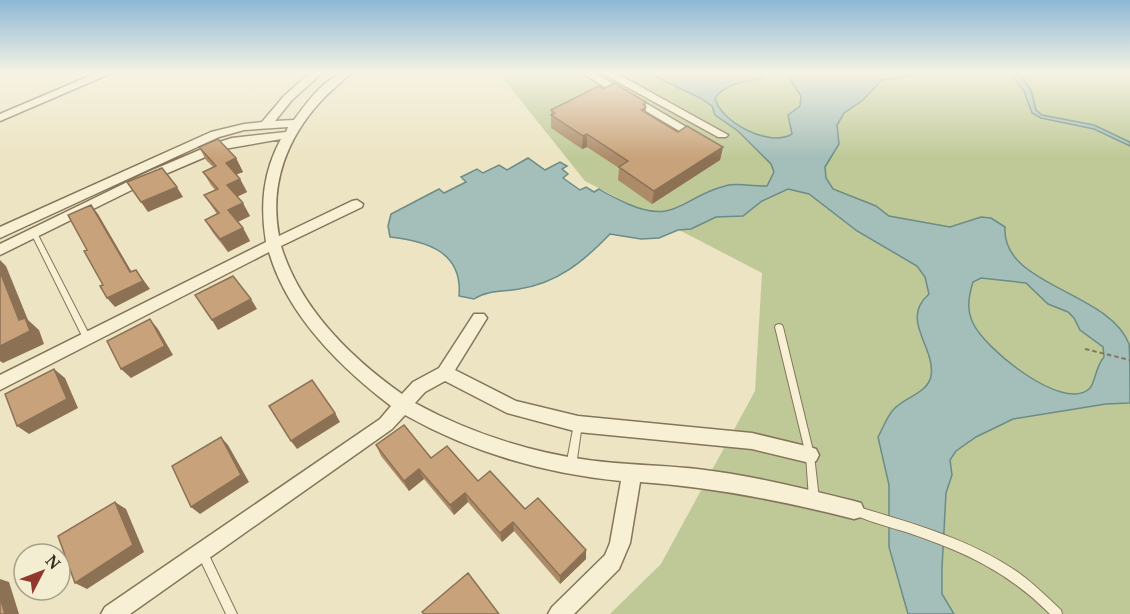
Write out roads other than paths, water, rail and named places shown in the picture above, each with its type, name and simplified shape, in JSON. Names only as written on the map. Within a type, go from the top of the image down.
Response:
[{"type":"street","points":[[0,118],[41,101]]},
{"type":"street","points":[[266,125],[286,101]]},
{"type":"street","points":[[315,101],[293,129],[272,178],[269,196],[273,244],[284,272],[319,329],[344,356],[404,405],[494,446],[538,461],[710,480],[854,510]]},
{"type":"street","points":[[634,101],[692,134]]},
{"type":"street","points":[[658,101],[722,135]]},
{"type":"street","points":[[0,233],[139,166],[215,134],[266,125],[293,129]]},
{"type":"street","points":[[0,250],[152,175],[220,146],[293,129]]},
{"type":"street","points":[[0,383],[273,244],[357,204]]},
{"type":"street","points":[[112,614],[386,424],[419,387],[445,373],[479,318]]},
{"type":"street","points":[[445,373],[513,408],[578,424],[752,441],[810,455]]},
{"type":"street","points":[[559,614],[612,562],[620,543],[632,472]]},
{"type":"lane","points":[[34,233],[87,338]]},
{"type":"lane","points":[[779,327],[810,455],[814,500]]},
{"type":"lane","points":[[570,466],[578,424]]},
{"type":"lane","points":[[854,510],[956,545],[996,563],[1025,583],[1057,614]]},
{"type":"lane","points":[[201,552],[232,614]]},
{"type":"water","points":[[704,101],[716,101],[726,116],[736,124],[771,138],[792,134],[788,115],[800,106],[801,101],[862,101],[844,113],[837,125],[839,144],[825,167],[826,178],[833,189],[876,206],[889,216],[950,227],[981,217],[991,218],[1005,227],[1008,247],[1020,263],[1037,276],[1101,312],[1118,326],[1129,344],[1130,403],[1106,404],[1013,419],[976,437],[956,451],[950,460],[952,475],[946,493],[942,594],[954,614],[908,614],[889,547],[889,485],[878,437],[892,412],[926,387],[931,376],[929,355],[918,324],[917,314],[929,294],[925,277],[917,266],[857,231],[809,194],[788,189],[762,201],[743,216],[716,217],[691,229],[678,230],[659,238],[641,239],[610,234],[580,262],[546,282],[490,293],[474,299],[459,296],[459,281],[455,269],[449,259],[440,252],[417,242],[390,237],[388,226],[391,214],[439,189],[444,193],[466,182],[461,177],[477,169],[483,173],[499,165],[507,170],[528,158],[545,170],[560,162],[567,166],[562,169],[568,174],[563,178],[580,190],[586,187],[594,192],[599,189],[628,204],[657,212],[678,207],[725,186],[735,184],[767,186],[774,172],[771,164],[738,131],[715,115],[712,106]],"holes":[[[981,278],[1026,283],[1048,304],[1068,312],[1080,330],[1103,347],[1104,357],[1093,384],[1089,389],[1077,394],[1061,392],[1043,385],[1007,361],[980,334],[973,323],[969,297],[973,282]]]},
{"type":"water","points":[[1028,101],[1034,101],[1036,110],[1042,115],[1094,125],[1130,142],[1130,146],[1094,129],[1041,118],[1032,113]]}]
